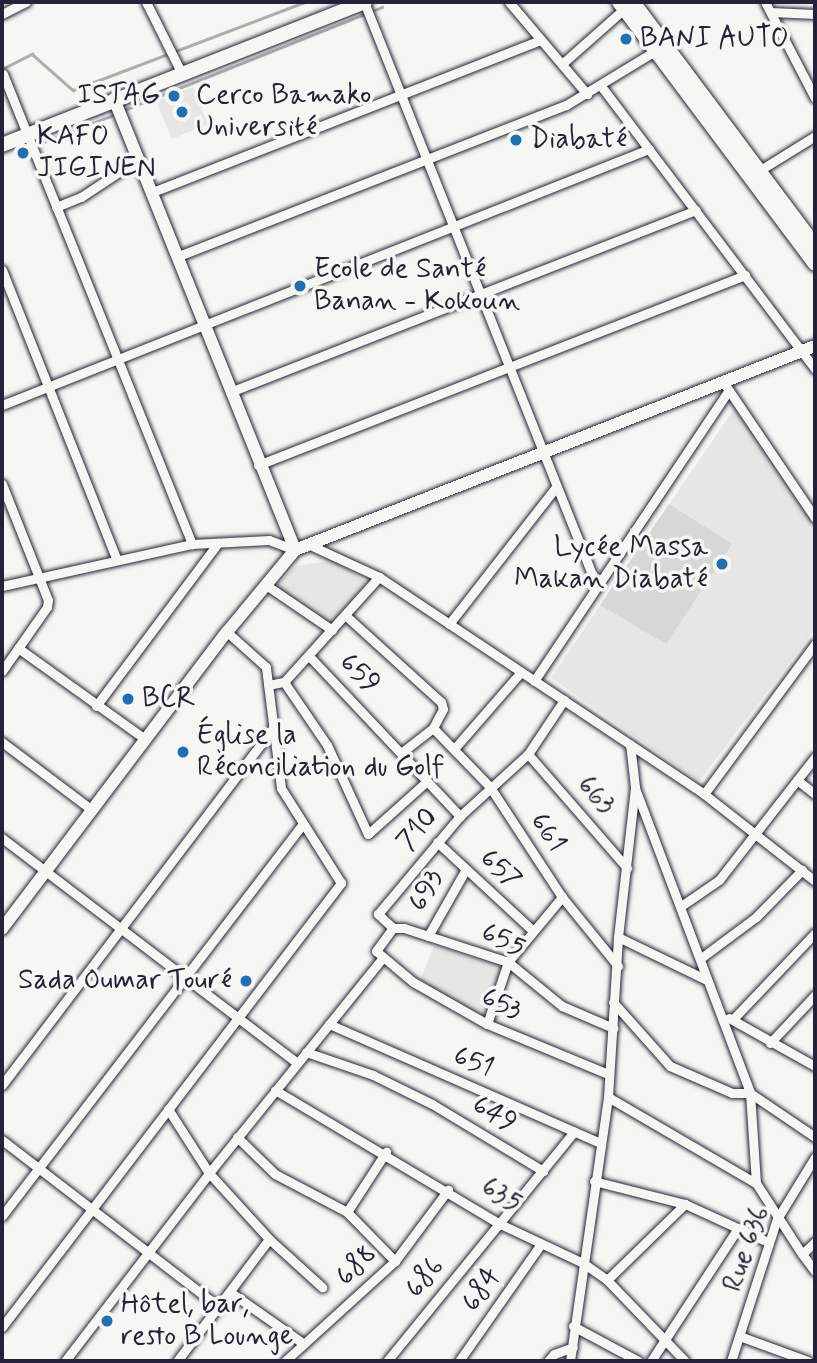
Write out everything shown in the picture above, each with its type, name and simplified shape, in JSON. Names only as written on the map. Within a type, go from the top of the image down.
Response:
[{"type":"main road","points":[[2,145],[364,2]]},
{"type":"main road","points":[[625,4],[754,174],[815,264]]},
{"type":"main road","points":[[754,174],[815,245]]},
{"type":"street","points":[[2,14],[26,2]]},
{"type":"street","points":[[146,2],[182,74]]},
{"type":"street","points":[[364,2],[597,587]]},
{"type":"street","points":[[509,2],[587,94]]},
{"type":"street","points":[[765,2],[815,97]]},
{"type":"street","points":[[562,64],[625,4]]},
{"type":"street","points":[[771,12],[815,14]]},
{"type":"street","points":[[150,192],[541,40]]},
{"type":"street","points":[[176,257],[427,161],[587,94],[660,48]]},
{"type":"street","points":[[3,74],[192,544]]},
{"type":"street","points":[[601,86],[815,369]]},
{"type":"street","points":[[114,99],[202,326],[295,550]]},
{"type":"street","points":[[754,174],[815,136]]},
{"type":"street","points":[[2,405],[649,149]]},
{"type":"street","points":[[56,207],[81,197],[137,160]]},
{"type":"street","points":[[230,393],[696,210]]},
{"type":"street","points":[[2,270],[46,388],[116,558]]},
{"type":"street","points":[[258,465],[745,275]]},
{"type":"street","points":[[2,929],[227,632],[295,550],[543,453],[726,386],[815,345]]},
{"type":"street","points":[[726,386],[815,518]]},
{"type":"street","points":[[534,681],[726,386]]},
{"type":"street","points":[[2,484],[47,607],[2,671]]},
{"type":"street","points":[[449,624],[556,487]]},
{"type":"street","points":[[2,586],[116,558],[192,544],[269,540],[295,550]]},
{"type":"street","points":[[96,706],[218,543]]},
{"type":"street","points":[[312,545],[379,577],[704,793],[815,881]]},
{"type":"street","points":[[268,685],[284,682],[310,657],[379,577]]},
{"type":"street","points":[[266,585],[332,630]]},
{"type":"street","points":[[345,615],[441,702],[443,709],[433,728],[404,751]]},
{"type":"street","points":[[2,1327],[341,883],[281,788],[266,667],[227,632]]},
{"type":"street","points":[[704,793],[815,644]]},
{"type":"street","points":[[18,648],[145,739]]},
{"type":"street","name":"659","points":[[310,657],[404,751],[427,781],[460,816]]},
{"type":"street","points":[[454,749],[521,672]]},
{"type":"street","points":[[284,682],[327,745],[368,834],[427,781]]},
{"type":"street","name":"710","points":[[393,928],[378,914],[460,816],[528,754],[564,701]]},
{"type":"street","points":[[2,1085],[273,728]]},
{"type":"street","name":"661","points":[[433,728],[490,787],[562,897],[618,966]]},
{"type":"street","points":[[2,743],[92,810]]},
{"type":"street","points":[[569,1361],[608,1097],[618,937],[635,787],[630,744]]},
{"type":"street","name":"663","points":[[528,754],[627,868]]},
{"type":"street","points":[[681,906],[719,880],[815,757]]},
{"type":"street","points":[[797,780],[815,794]]},
{"type":"street","points":[[635,787],[750,1093],[756,1182],[777,1219],[815,1271]]},
{"type":"street","points":[[2,1216],[303,824]]},
{"type":"street","points":[[2,838],[297,1063]]},
{"type":"street","name":"657","points":[[437,842],[532,930]]},
{"type":"street","name":"693","points":[[428,936],[466,869]]},
{"type":"street","points":[[701,958],[757,917],[802,870]]},
{"type":"street","points":[[487,1024],[508,962],[562,897]]},
{"type":"street","points":[[65,1361],[209,1172],[381,960],[376,951],[393,928]]},
{"type":"street","name":"655","points":[[393,928],[428,936],[508,962],[562,1006],[612,1028]]},
{"type":"street","points":[[723,1018],[735,1017],[815,933]]},
{"type":"street","points":[[618,937],[707,980]]},
{"type":"street","name":"653","points":[[381,960],[487,1024],[608,1074]]},
{"type":"street","points":[[769,1043],[815,996]]},
{"type":"street","points":[[614,1002],[670,1066],[732,1093],[750,1093],[815,1136]]},
{"type":"street","points":[[735,1017],[769,1043],[815,1066]]},
{"type":"street","name":"651","points":[[329,1024],[600,1143]]},
{"type":"street","name":"649","points":[[306,1052],[373,1075],[432,1104],[543,1171]]},
{"type":"street","name":"635","points":[[275,1090],[386,1152],[498,1223],[583,1264],[607,1280],[685,1361]]},
{"type":"street","points":[[608,1097],[756,1182]]},
{"type":"street","points":[[168,1109],[209,1172],[269,1239],[323,1287]]},
{"type":"street","name":"686","points":[[387,1361],[575,1132]]},
{"type":"street","points":[[237,1137],[275,1174],[347,1212],[395,1261]]},
{"type":"street","points":[[2,1140],[219,1307]]},
{"type":"street","points":[[347,1212],[386,1152]]},
{"type":"street","name":"Rue 636","points":[[731,1361],[742,1337],[777,1219],[815,1157]]},
{"type":"street","points":[[594,1181],[685,1204],[768,1242]]},
{"type":"street","name":"688","points":[[285,1361],[395,1261],[448,1191]]},
{"type":"street","points":[[607,1280],[685,1204]]},
{"type":"street","points":[[651,1361],[738,1228]]},
{"type":"street","points":[[177,1361],[269,1239]]},
{"type":"street","points":[[802,1254],[815,1242]]},
{"type":"street","name":"684","points":[[459,1361],[541,1244]]},
{"type":"street","points":[[230,1292],[304,1344]]},
{"type":"street","points":[[573,1326],[638,1361]]},
{"type":"street","points":[[742,1337],[808,1361]]},
{"type":"street","points":[[548,1361],[554,1354],[573,1347]]},
{"type":"shaded area","name":"Cerco Bamako Université","points":[[193,87],[208,124],[172,139],[156,101]]},
{"type":"shaded area","name":"Lycée Massa Makan Diabaté","points":[[736,406],[815,523],[815,629],[699,781],[551,678]]},
{"type":"shaded area","points":[[669,504],[732,544],[666,644],[600,605]]},
{"type":"shaded area","points":[[335,560],[367,583],[331,627],[274,587],[295,566]]},
{"type":"shaded area","points":[[434,946],[504,968],[484,1022],[420,980]]},
{"type":"waterway","points":[[2,69],[32,54],[73,90],[305,2]]},
{"type":"waterway","points":[[122,111],[382,7]]},
{"type":"waterway","points":[[15,153],[116,114]]},
{"type":"place","name":"BANI AUTO","points":[[626,39]]},
{"type":"place","name":"ISTAG","points":[[174,96]]},
{"type":"place","name":"Cerco Bamako Université","points":[[182,112]]},
{"type":"place","name":"Diabaté","points":[[516,140]]},
{"type":"place","name":"KAFO JIGINEN","points":[[23,153]]},
{"type":"place","name":"Ecole de Santé Banan - Kokoun","points":[[300,286]]},
{"type":"place","name":"Lycée Massa Makan Diabaté","points":[[722,564]]},
{"type":"place","name":"BCR","points":[[128,699]]},
{"type":"place","name":"Église la Réconciliation du Golf","points":[[183,752]]},
{"type":"place","name":"Sada Oumar Touré","points":[[246,981]]},
{"type":"place","name":"Hôtel, bar, resto B Lounge","points":[[107,1321]]}]
